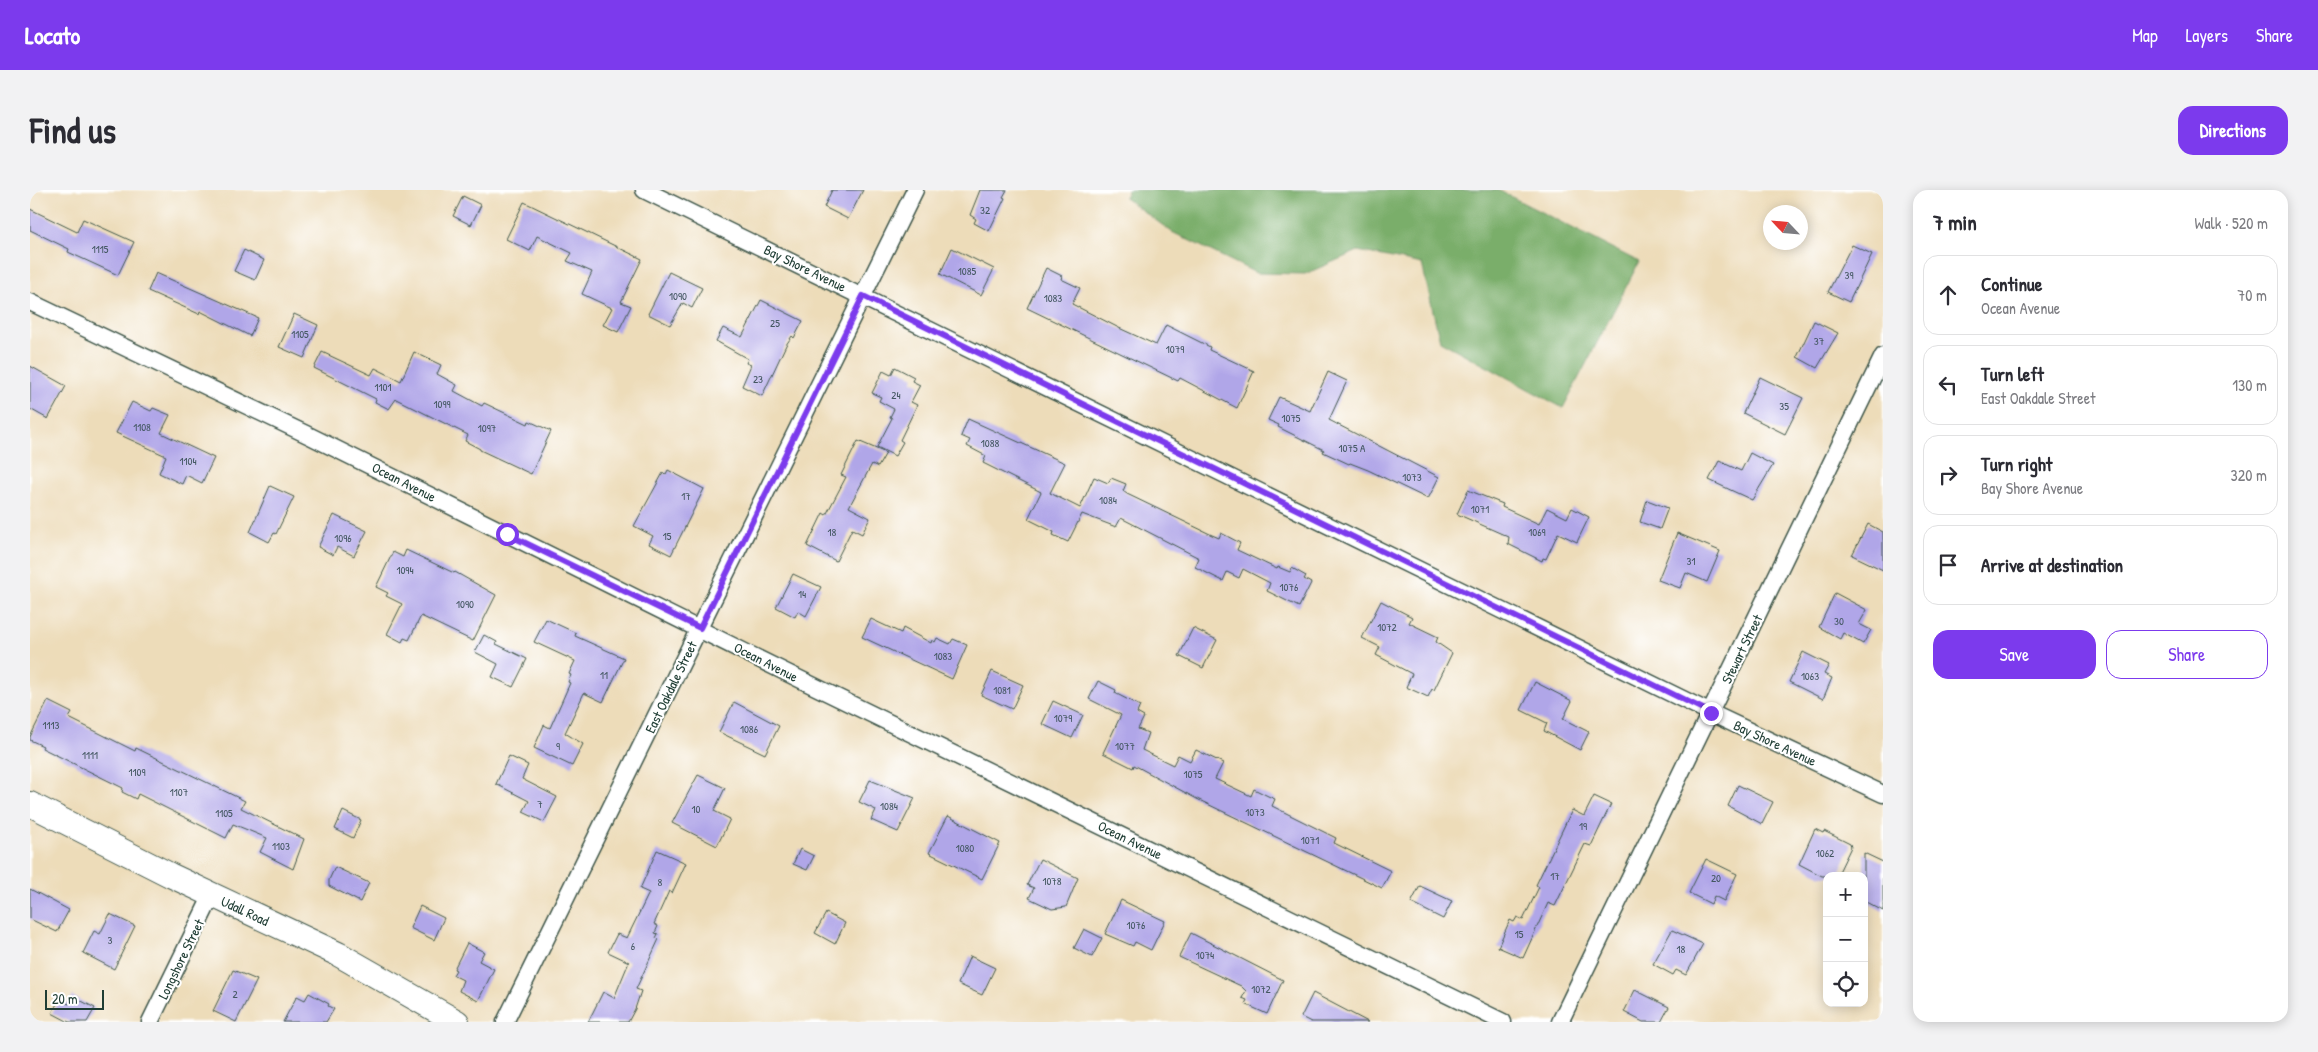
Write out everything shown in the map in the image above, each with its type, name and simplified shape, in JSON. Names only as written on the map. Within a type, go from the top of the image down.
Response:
[{"type":"street","name":"Bay Shore Avenue","points":[[644,190],[1711,713],[1883,794]]},
{"type":"street","name":"East Oakdale Street","points":[[505,1022],[915,190]]},
{"type":"street","name":"Ocean Avenue","points":[[30,302],[319,440],[779,669],[1503,1022]]},
{"type":"street","name":"Stewart Street","points":[[1560,1022],[1883,356]]},
{"type":"street","name":"Udall Road","points":[[30,804],[212,895],[338,954],[457,1022]]},
{"type":"street","name":"Longshore Street","points":[[150,1022],[212,895]]},
{"type":"green space","points":[[1128,190],[1498,190],[1639,262],[1563,408],[1440,341],[1422,264],[1358,251],[1305,274],[1256,273],[1172,232],[1125,198]]},
{"type":"building","points":[[832,190],[863,190],[848,219],[824,207]]},
{"type":"building","points":[[980,190],[1007,190],[989,231],[974,223],[976,219],[970,215]]},
{"type":"building","points":[[463,196],[481,205],[471,225],[453,216]]},
{"type":"building","points":[[524,202],[642,259],[621,302],[631,306],[618,332],[603,325],[612,308],[582,294],[592,272],[567,261],[572,253],[537,236],[530,251],[506,239]]},
{"type":"building","points":[[30,209],[77,232],[83,219],[134,242],[118,275],[68,252],[69,249],[30,230]]},
{"type":"building","points":[[1852,245],[1872,254],[1849,302],[1828,292]]},
{"type":"building","points":[[952,248],[994,269],[981,295],[940,274]]},
{"type":"building","points":[[244,250],[264,260],[255,280],[234,271]]},
{"type":"building","points":[[1046,268],[1062,276],[1061,279],[1080,288],[1072,304],[1119,328],[1156,345],[1166,325],[1210,347],[1209,350],[1254,371],[1237,408],[1180,378],[1178,381],[1027,308]]},
{"type":"building","points":[[669,272],[702,288],[692,308],[683,303],[670,325],[648,314]]},
{"type":"building","points":[[156,273],[258,318],[250,336],[200,311],[199,314],[148,291]]},
{"type":"building","points":[[761,300],[803,321],[794,338],[792,336],[786,345],[762,396],[742,386],[751,365],[746,363],[748,359],[716,341],[723,328],[742,337]]},
{"type":"building","points":[[294,314],[318,325],[304,358],[279,347]]},
{"type":"building","points":[[1814,321],[1838,333],[1817,368],[1797,357]]},
{"type":"building","points":[[322,352],[371,375],[375,368],[401,381],[414,352],[441,365],[437,374],[457,385],[454,391],[482,406],[484,403],[528,424],[529,421],[551,431],[531,474],[480,450],[465,441],[468,435],[396,399],[389,409],[375,402],[376,399],[314,368]]},
{"type":"building","points":[[30,366],[66,386],[48,419],[30,409]]},
{"type":"building","points":[[895,367],[914,377],[912,381],[920,385],[911,402],[917,405],[900,440],[903,442],[895,456],[877,447],[892,418],[890,417],[894,409],[879,401],[881,397],[872,393],[883,371],[891,375]]},
{"type":"building","points":[[1328,372],[1347,381],[1329,420],[1439,477],[1428,499],[1368,470],[1323,452],[1324,450],[1268,420],[1279,397],[1310,411]]},
{"type":"building","points":[[1760,377],[1803,398],[1785,434],[1743,413]]},
{"type":"building","points":[[132,402],[151,411],[153,408],[170,415],[161,433],[214,458],[202,483],[186,475],[182,484],[159,473],[166,456],[116,433]]},
{"type":"building","points":[[968,419],[1065,463],[1050,493],[1080,508],[1094,477],[1108,483],[1111,478],[1126,484],[1123,491],[1127,494],[1212,535],[1219,538],[1221,533],[1240,543],[1237,550],[1277,569],[1278,567],[1290,572],[1292,568],[1306,576],[1304,579],[1311,583],[1299,607],[1267,591],[1270,583],[1243,569],[1239,578],[1227,572],[1223,581],[1195,567],[1199,558],[1121,518],[1116,527],[1082,514],[1068,542],[1053,535],[1054,532],[1028,519],[1041,492],[983,463],[986,456],[967,446],[970,440],[961,436]]},
{"type":"building","points":[[858,441],[886,453],[878,467],[872,464],[849,507],[870,518],[862,534],[852,529],[836,561],[807,546],[823,513],[826,515],[846,477],[841,475]]},
{"type":"building","points":[[1750,453],[1773,465],[1752,500],[1709,480],[1719,461],[1741,471]]},
{"type":"building","points":[[668,470],[704,489],[671,555],[649,544],[653,536],[634,526],[663,473],[666,474]]},
{"type":"building","points":[[270,486],[294,497],[276,534],[274,533],[269,542],[250,532]]},
{"type":"building","points":[[1468,490],[1503,504],[1502,507],[1539,524],[1547,508],[1567,518],[1572,508],[1589,517],[1577,542],[1558,533],[1546,559],[1543,558],[1542,561],[1508,544],[1509,537],[1457,514]]},
{"type":"building","points":[[1647,500],[1668,508],[1660,529],[1640,522]]},
{"type":"building","points":[[334,515],[367,531],[354,556],[337,547],[333,555],[318,547]]},
{"type":"building","points":[[1868,524],[1883,532],[1883,570],[1852,555]]},
{"type":"building","points":[[1677,533],[1720,551],[1707,582],[1686,573],[1680,588],[1658,580]]},
{"type":"building","points":[[406,550],[455,572],[496,595],[473,641],[421,616],[409,640],[404,638],[402,642],[387,634],[402,604],[386,596],[388,593],[376,587],[393,552],[403,557]]},
{"type":"building","points":[[793,574],[821,587],[806,616],[798,611],[795,617],[776,607]]},
{"type":"building","points":[[1835,593],[1867,610],[1859,624],[1871,630],[1863,644],[1843,633],[1840,639],[1819,627]]},
{"type":"building","points":[[1381,601],[1412,617],[1409,623],[1438,637],[1436,642],[1452,653],[1434,690],[1432,689],[1428,697],[1406,687],[1412,674],[1376,655],[1380,647],[1362,638]]},
{"type":"building","points":[[546,619],[576,633],[575,636],[624,658],[603,702],[584,693],[565,733],[583,744],[572,766],[534,748],[544,725],[550,728],[570,683],[568,682],[571,675],[569,674],[575,661],[534,642]]},
{"type":"building","points":[[871,619],[901,633],[903,628],[931,643],[932,640],[935,642],[937,638],[950,644],[953,639],[967,645],[952,679],[862,637]]},
{"type":"building","points":[[1193,628],[1217,640],[1203,668],[1179,656]]},
{"type":"building","points":[[484,635],[497,642],[496,644],[527,659],[513,687],[492,677],[498,664],[475,652]]},
{"type":"building","points":[[1803,652],[1829,665],[1824,674],[1832,678],[1823,699],[1789,682]]},
{"type":"building","points":[[992,671],[1023,685],[1012,709],[981,695]]},
{"type":"building","points":[[1098,681],[1116,690],[1115,693],[1140,706],[1137,713],[1144,717],[1138,729],[1148,733],[1142,750],[1173,765],[1178,755],[1190,761],[1196,750],[1223,763],[1215,779],[1251,796],[1254,789],[1275,799],[1272,806],[1336,838],[1334,843],[1391,871],[1382,888],[1197,799],[1134,765],[1133,768],[1103,753],[1121,715],[1089,699]]},
{"type":"building","points":[[1535,682],[1572,701],[1563,719],[1589,732],[1580,750],[1544,731],[1547,723],[1521,710]]},
{"type":"building","points":[[48,701],[72,713],[69,718],[135,751],[136,748],[245,801],[241,808],[304,839],[293,869],[260,852],[267,838],[233,824],[226,838],[138,794],[136,799],[122,792],[123,788],[42,748],[43,746],[30,740]]},
{"type":"building","points":[[1053,701],[1083,715],[1072,738],[1042,724]]},
{"type":"building","points":[[734,702],[779,726],[765,754],[719,732]]},
{"type":"building","points":[[509,756],[528,765],[522,779],[557,797],[544,822],[523,812],[529,801],[496,784]]},
{"type":"building","points":[[698,775],[725,788],[714,811],[730,819],[717,846],[672,823]]},
{"type":"building","points":[[870,780],[915,798],[898,832],[871,820],[876,810],[859,802]]},
{"type":"building","points":[[1738,785],[1773,802],[1762,824],[1728,806]]},
{"type":"building","points":[[1594,796],[1611,804],[1591,846],[1585,844],[1555,906],[1548,903],[1523,958],[1498,947],[1510,920],[1514,922],[1517,917],[1523,920],[1539,887],[1536,885],[1572,810],[1584,816]]},
{"type":"building","points":[[343,811],[361,820],[353,838],[335,829]]},
{"type":"building","points":[[948,816],[1000,843],[982,879],[929,853]]},
{"type":"building","points":[[1815,829],[1823,833],[1824,831],[1850,844],[1851,847],[1839,872],[1823,872],[1822,876],[1799,864]]},
{"type":"building","points":[[800,849],[814,856],[807,870],[793,864]]},
{"type":"building","points":[[657,850],[686,863],[672,893],[669,891],[654,924],[658,926],[655,933],[658,934],[656,938],[659,939],[636,989],[641,991],[635,1009],[628,1022],[588,1022],[603,992],[614,998],[629,962],[608,952],[617,934],[627,938],[649,893],[640,889]]},
{"type":"building","points":[[1864,853],[1883,862],[1883,911],[1868,903],[1868,872],[1864,872]]},
{"type":"building","points":[[1040,859],[1078,878],[1066,907],[1052,909],[1029,898],[1034,888],[1027,885]]},
{"type":"building","points":[[1706,859],[1737,874],[1724,901],[1714,896],[1711,904],[1689,893]]},
{"type":"building","points":[[335,867],[369,883],[360,902],[329,886],[329,880]]},
{"type":"building","points":[[1420,886],[1452,901],[1443,919],[1411,903]]},
{"type":"building","points":[[30,889],[69,910],[57,932],[30,919]]},
{"type":"building","points":[[1121,900],[1165,921],[1151,950],[1135,942],[1133,946],[1105,934]]},
{"type":"building","points":[[420,906],[444,918],[434,940],[410,928]]},
{"type":"building","points":[[826,913],[845,923],[835,944],[815,933]]},
{"type":"building","points":[[110,914],[135,926],[114,969],[83,953],[94,931],[100,934]]},
{"type":"building","points":[[1084,929],[1102,938],[1092,957],[1074,948]]},
{"type":"building","points":[[1672,930],[1703,944],[1686,975],[1676,970],[1673,975],[1653,964]]},
{"type":"building","points":[[1191,933],[1283,980],[1267,1014],[1245,1004],[1247,1000],[1242,998],[1246,991],[1241,986],[1179,957]]},
{"type":"building","points":[[467,943],[484,952],[479,961],[494,969],[478,1001],[459,991],[463,980],[453,975]]},
{"type":"building","points":[[970,956],[995,968],[982,995],[958,984]]},
{"type":"building","points":[[233,970],[257,980],[236,1022],[213,1011]]},
{"type":"building","points":[[1635,990],[1669,1007],[1661,1022],[1643,1022],[1624,1012]]},
{"type":"building","points":[[309,993],[329,1004],[328,1006],[334,1009],[326,1022],[283,1022],[297,996],[305,1000]]},
{"type":"building","points":[[1313,993],[1368,1022],[1311,1022],[1301,1017]]},
{"type":"building","points":[[72,996],[95,1008],[87,1022],[69,1022],[52,1013],[59,1000],[69,1004]]},
{"type":"route","points":[[507,534],[700,628],[863,296],[1711,713]]}]
